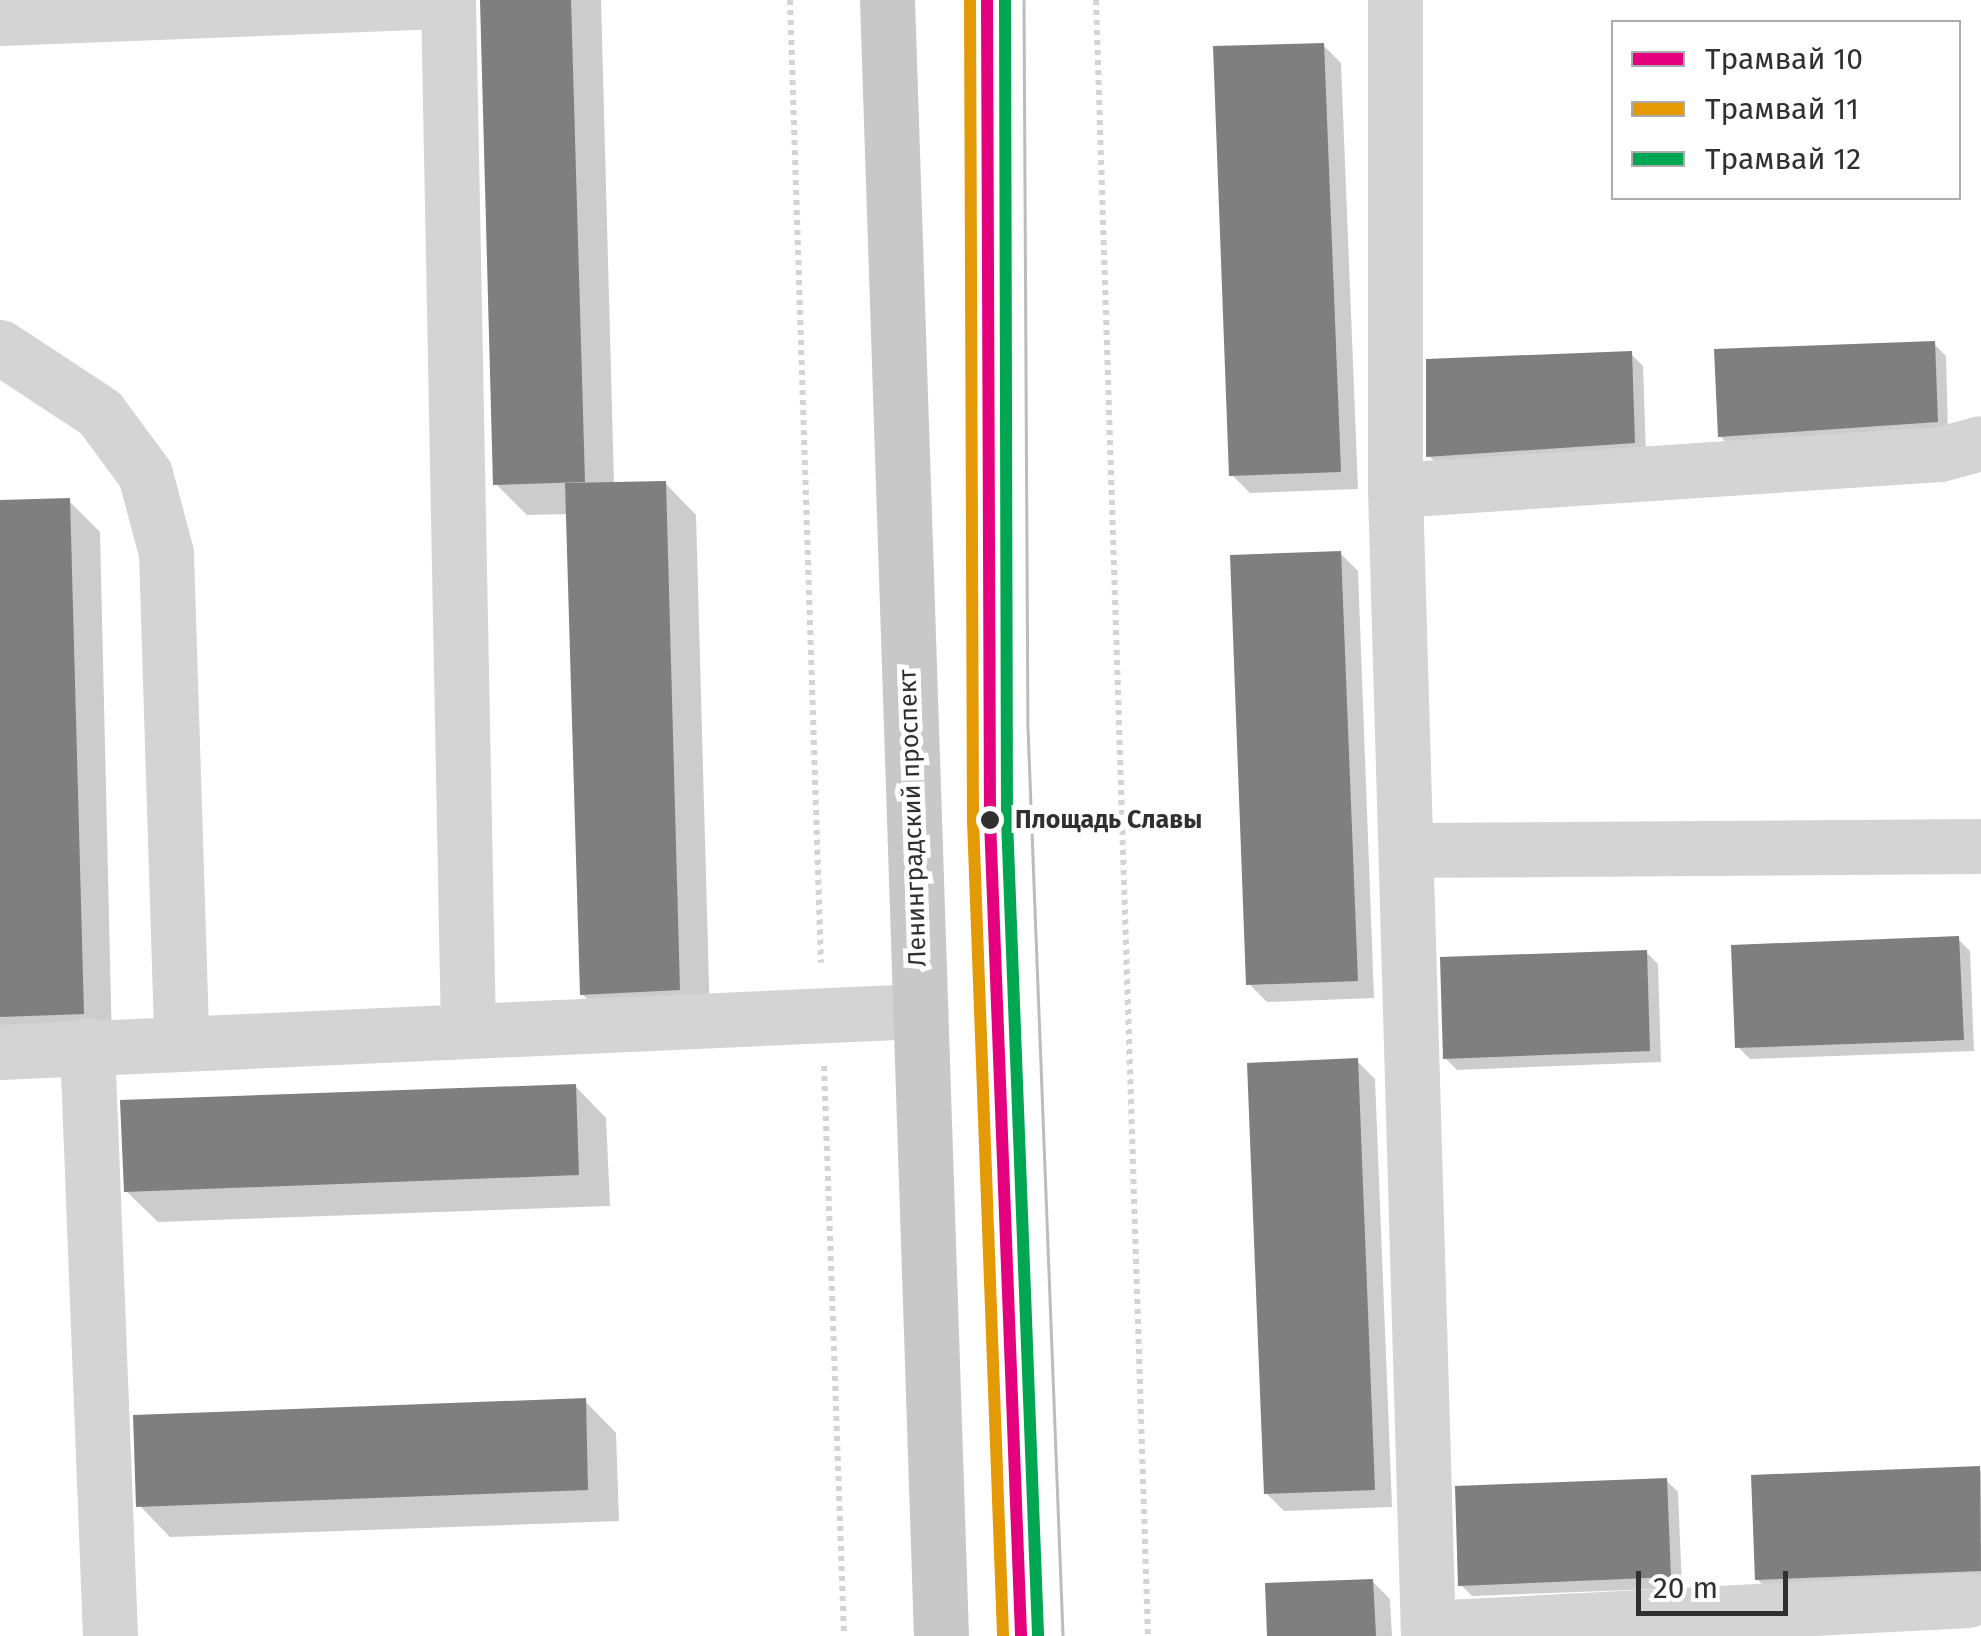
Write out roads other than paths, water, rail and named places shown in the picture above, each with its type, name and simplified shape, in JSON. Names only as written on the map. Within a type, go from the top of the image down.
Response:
[{"type":"main road","name":"Ленинградский проспект","points":[[887,0],[941,1636]]},
{"type":"lane","points":[[0,18],[448,0],[468,1028]]},
{"type":"lane","points":[[1394,0],[1395,490],[1428,1632],[1968,1600]]},
{"type":"lane","points":[[0,347],[100,414],[145,474],[166,553],[181,1038]]},
{"type":"lane","points":[[1395,490],[1940,454],[1981,443]]},
{"type":"lane","points":[[1406,850],[1981,846]]},
{"type":"lane","points":[[0,1052],[181,1038],[920,1010]]},
{"type":"lane","points":[[86,1045],[110,1636]]},
{"type":"tram line","name":"11","points":[[970,0],[973,820],[1003,1636]]},
{"type":"tram line","name":"10","points":[[987,0],[990,820],[1021,1636]]},
{"type":"tram line","name":"12","points":[[1005,0],[1007,820],[1038,1635]]},
{"type":"tram line","points":[[1024,0],[1028,728],[1063,1636]]},
{"type":"place","name":"Площадь Славы","points":[[990,820]]}]
